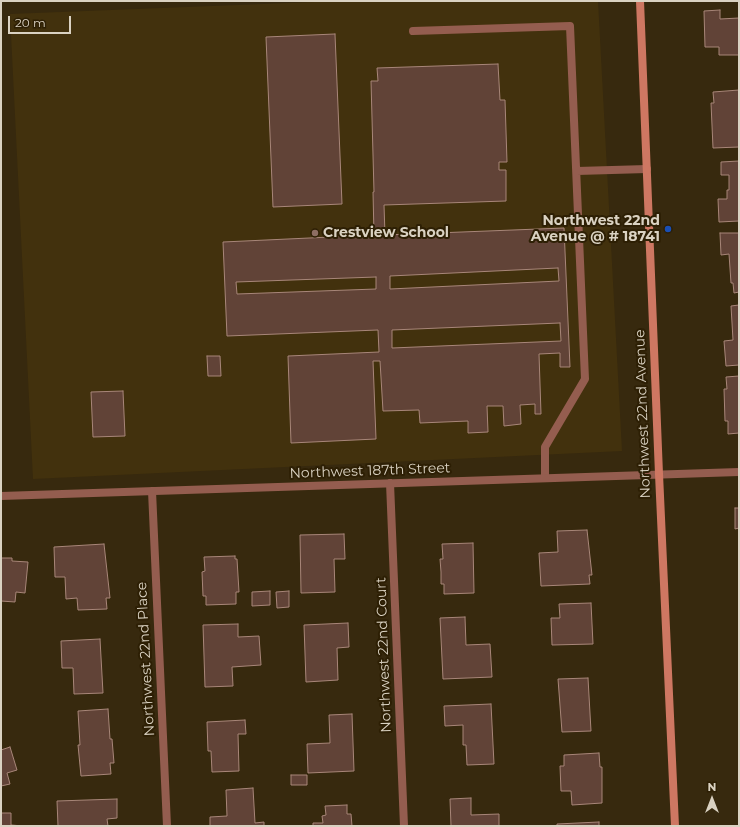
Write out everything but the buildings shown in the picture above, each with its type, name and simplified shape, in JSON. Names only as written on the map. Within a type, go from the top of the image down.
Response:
[{"type":"street","name":"Northwest 22nd Avenue","points":[[640,1],[675,826]]},
{"type":"street","points":[[413,31],[570,26],[586,379],[545,447],[545,477]]},
{"type":"street","points":[[577,171],[647,169]]},
{"type":"street","name":"Northwest 187th Street","points":[[1,496],[545,477],[739,472]]},
{"type":"street","name":"Northwest 22nd Court","points":[[390,483],[404,826]]},
{"type":"street","name":"Northwest 22nd Place","points":[[152,491],[167,826]]},
{"type":"shaded area","name":"Crestview School","points":[[339,1],[598,1],[622,451],[33,479],[10,14]]},
{"type":"place","name":"Northwest 22nd Avenue @ # 18741","points":[[668,229]]},
{"type":"place","name":"Crestview School","points":[[315,233]]}]
